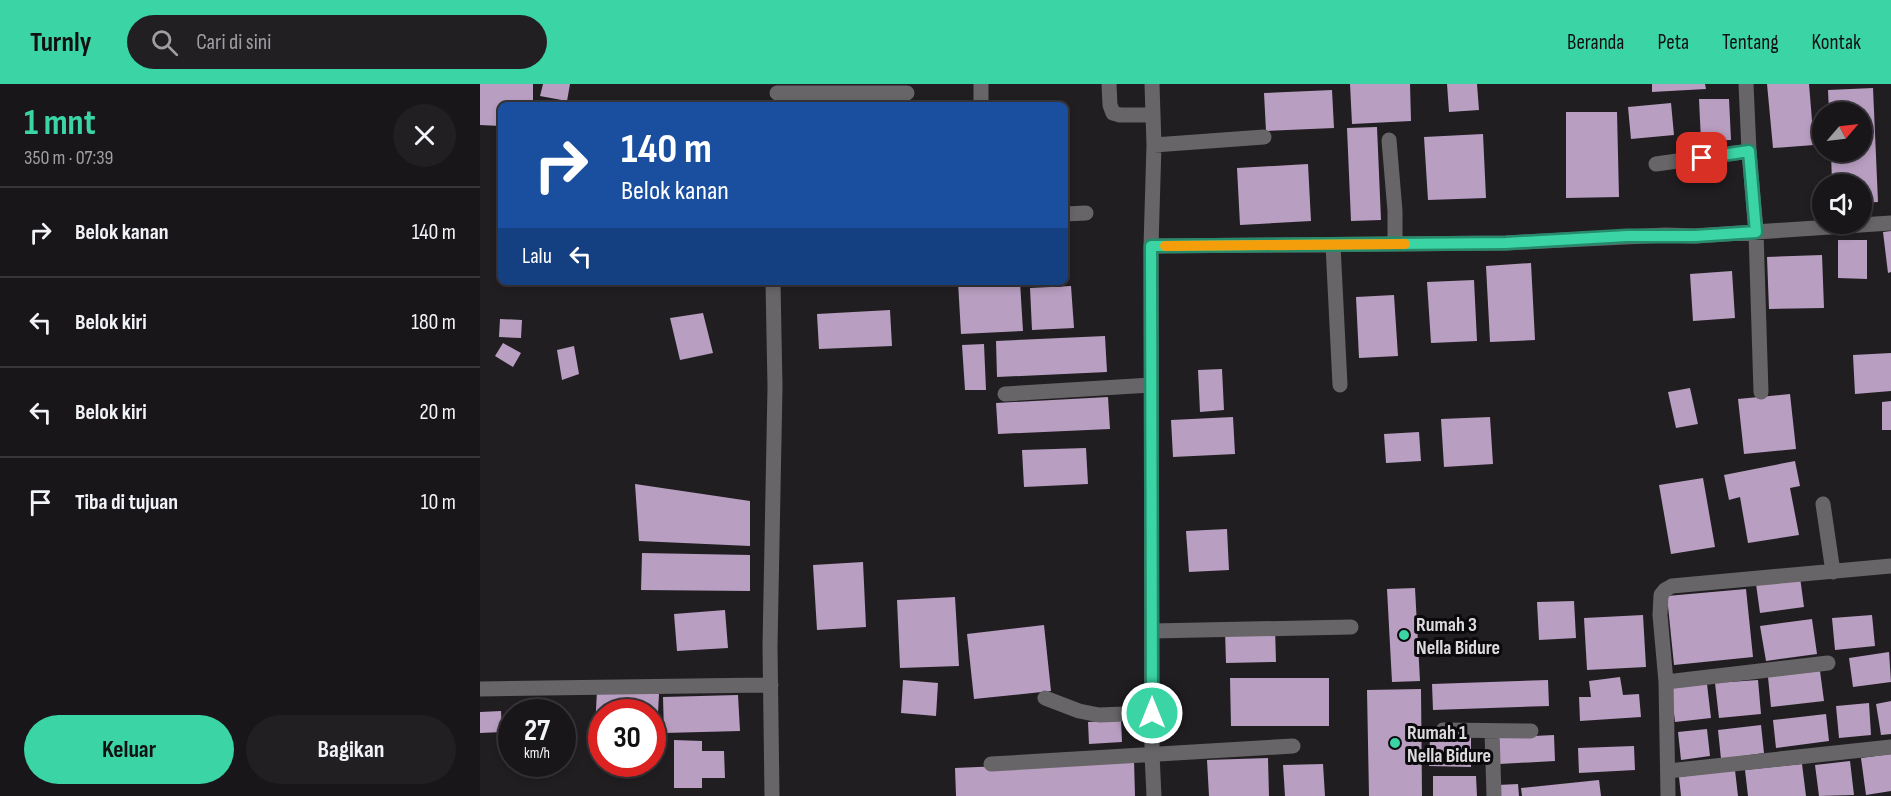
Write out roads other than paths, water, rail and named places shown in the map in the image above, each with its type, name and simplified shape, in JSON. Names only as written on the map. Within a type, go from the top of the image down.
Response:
[{"type":"street","points":[[981,84],[981,102]]},
{"type":"street","points":[[1109,84],[1110,105],[1113,113],[1153,116]]},
{"type":"street","points":[[1152,84],[1154,145],[1151,246],[1152,754],[1154,796]]},
{"type":"street","points":[[1746,84],[1756,232],[1761,392]]},
{"type":"street","points":[[777,94],[907,93]]},
{"type":"street","points":[[1154,145],[1264,137]]},
{"type":"street","points":[[1389,140],[1395,212],[1395,244]]},
{"type":"street","points":[[1656,164],[1749,151]]},
{"type":"street","points":[[1068,214],[1086,213]]},
{"type":"street","points":[[1151,246],[1506,243],[1656,235],[1695,236],[1891,223]]},
{"type":"street","points":[[1333,245],[1340,385]]},
{"type":"street","points":[[772,796],[771,685],[775,387],[773,285]]},
{"type":"street","points":[[1005,394],[1151,385]]},
{"type":"street","points":[[1823,504],[1833,572]]},
{"type":"street","points":[[1668,796],[1666,682],[1660,615],[1661,595],[1668,588],[1891,566]]},
{"type":"street","points":[[1152,631],[1351,627]]},
{"type":"street","points":[[1666,682],[1828,663]]},
{"type":"street","points":[[480,689],[771,685]]},
{"type":"street","points":[[1045,698],[1078,711],[1100,715],[1152,713]]},
{"type":"street","points":[[1443,730],[1531,731]]},
{"type":"street","points":[[1492,731],[1494,796]]},
{"type":"street","points":[[991,764],[1293,746]]},
{"type":"street","points":[[1668,771],[1891,747]]},
{"type":"place","name":"Rumah 3 Nella Bidure","points":[[1404,635]]},
{"type":"place","name":"Rumah 1 Nella Bidure","points":[[1395,743]]}]
